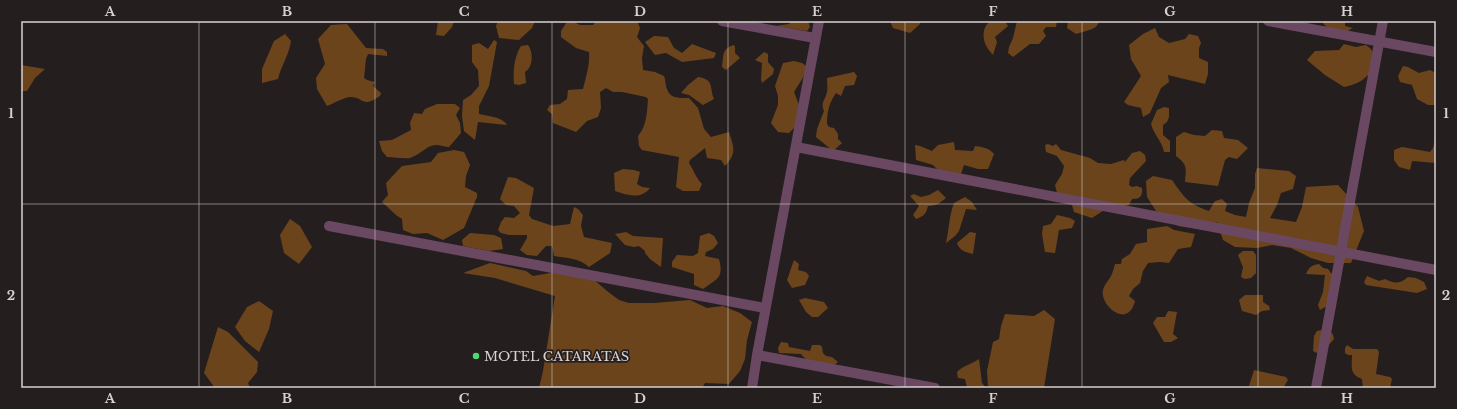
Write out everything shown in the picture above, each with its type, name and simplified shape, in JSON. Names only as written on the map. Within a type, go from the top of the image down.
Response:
[{"type":"street","points":[[722,21],[815,38]]},
{"type":"street","points":[[752,388],[819,21]]},
{"type":"street","points":[[1268,21],[1436,52]]},
{"type":"street","points":[[1316,388],[1378,41],[1383,21]]},
{"type":"street","points":[[796,147],[1436,270]]},
{"type":"street","points":[[329,226],[766,308]]},
{"type":"street","points":[[757,355],[935,388]]},
{"type":"shaded area","points":[[438,21],[454,21],[452,27],[444,36],[436,35]]},
{"type":"shaded area","points":[[498,21],[535,21],[532,28],[519,40],[499,38],[496,26]]},
{"type":"shaded area","points":[[572,21],[580,25],[593,25],[596,21],[633,21],[638,23],[640,28],[637,37],[644,46],[642,58],[643,70],[655,72],[664,76],[670,95],[679,98],[689,98],[698,108],[704,129],[711,137],[729,132],[733,154],[725,166],[721,160],[707,158],[705,148],[690,160],[689,163],[702,184],[699,191],[683,191],[676,187],[679,157],[642,150],[639,146],[638,136],[645,123],[647,113],[648,99],[646,97],[622,92],[613,92],[606,88],[600,92],[601,108],[598,117],[587,121],[576,132],[553,123],[552,114],[547,110],[550,105],[560,104],[567,99],[568,90],[583,89],[588,70],[589,52],[576,48],[561,37],[561,31],[566,23]]},
{"type":"shaded area","points":[[792,21],[808,21],[810,27],[807,31],[775,26],[789,24]]},
{"type":"shaded area","points":[[890,21],[920,21],[920,24],[910,33],[893,28]]},
{"type":"shaded area","points":[[991,21],[1005,21],[1008,26],[995,37],[997,42],[993,55],[985,44],[984,37],[984,29]]},
{"type":"shaded area","points":[[1017,21],[1057,21],[1056,27],[1046,27],[1043,31],[1046,36],[1039,44],[1030,44],[1013,57],[1008,53]]},
{"type":"shaded area","points":[[1068,21],[1099,21],[1093,28],[1076,34],[1067,28]]},
{"type":"shaded area","points":[[1321,21],[1345,21],[1345,26],[1353,28],[1336,37]]},
{"type":"shaded area","points":[[347,24],[366,48],[383,49],[387,52],[387,56],[368,54],[366,59],[364,78],[375,82],[373,86],[381,93],[380,96],[369,102],[355,97],[350,97],[341,99],[327,106],[317,89],[316,78],[325,64],[318,39],[331,25]]},
{"type":"shaded area","points":[[1155,28],[1159,37],[1169,43],[1185,39],[1189,34],[1198,36],[1201,43],[1199,48],[1199,58],[1208,62],[1208,74],[1205,84],[1168,75],[1169,82],[1161,88],[1150,113],[1143,117],[1141,108],[1128,105],[1124,102],[1141,76],[1131,59],[1129,45],[1143,34]]},
{"type":"shaded area","points":[[285,34],[291,41],[289,51],[278,79],[262,83],[262,69],[274,41]]},
{"type":"shaded area","points":[[654,36],[668,37],[674,48],[682,53],[692,44],[716,53],[714,58],[682,62],[666,53],[655,55],[645,42]]},
{"type":"shaded area","points":[[494,40],[497,42],[489,86],[479,106],[479,114],[502,120],[507,125],[478,122],[475,140],[464,131],[462,116],[463,100],[471,95],[479,86],[478,70],[472,62],[472,45],[479,43],[488,49]]},
{"type":"shaded area","points":[[1344,44],[1356,47],[1366,45],[1371,49],[1378,66],[1359,82],[1344,87],[1325,75],[1307,60],[1315,51],[1339,50]]},
{"type":"shaded area","points":[[528,45],[532,58],[530,67],[525,72],[526,83],[519,85],[514,84],[515,59],[521,46]]},
{"type":"shaded area","points":[[733,45],[735,46],[735,53],[740,58],[726,70],[722,67],[724,54],[726,49]]},
{"type":"shaded area","points":[[764,52],[768,54],[768,62],[774,69],[773,74],[762,83],[762,63],[755,60]]},
{"type":"shaded area","points":[[794,61],[802,63],[809,68],[794,92],[803,115],[799,123],[789,133],[778,132],[771,123],[778,105],[778,96],[775,86],[783,63]]},
{"type":"shaded area","points":[[21,65],[45,69],[35,78],[27,91],[21,91]]},
{"type":"shaded area","points":[[1403,66],[1419,73],[1430,70],[1436,73],[1435,105],[1428,105],[1417,99],[1412,85],[1400,82],[1398,76]]},
{"type":"shaded area","points":[[854,72],[857,76],[854,85],[845,86],[841,96],[836,93],[829,108],[827,124],[829,127],[834,128],[838,134],[838,139],[842,143],[833,151],[816,137],[817,129],[824,111],[823,103],[827,90],[827,78]]},
{"type":"shaded area","points":[[698,77],[709,82],[714,99],[703,105],[689,95],[681,93]]},
{"type":"shaded area","points":[[437,104],[455,104],[460,108],[456,115],[460,123],[461,133],[449,147],[433,145],[410,158],[387,157],[382,151],[379,141],[392,140],[411,130],[410,123],[414,113],[422,114],[425,109]]},
{"type":"shaded area","points":[[1164,107],[1169,108],[1169,117],[1167,122],[1163,125],[1163,135],[1170,141],[1170,152],[1164,152],[1151,124],[1157,110]]},
{"type":"shaded area","points":[[1212,130],[1222,131],[1224,138],[1238,140],[1248,148],[1237,159],[1229,157],[1225,160],[1218,186],[1185,182],[1186,173],[1184,164],[1176,156],[1176,137],[1184,132],[1205,136]]},
{"type":"shaded area","points":[[1436,137],[1436,163],[1412,161],[1410,170],[1399,167],[1394,160],[1394,150],[1402,147],[1430,152],[1433,148]]},
{"type":"shaded area","points":[[954,142],[955,150],[973,151],[975,146],[990,150],[994,154],[988,169],[978,169],[964,165],[961,174],[938,170],[933,165],[916,160],[915,145],[932,151],[938,145]]},
{"type":"shaded area","points":[[1048,144],[1053,146],[1056,144],[1061,150],[1090,158],[1098,163],[1111,164],[1124,160],[1125,162],[1132,153],[1140,151],[1145,155],[1146,161],[1130,178],[1129,185],[1132,187],[1137,186],[1142,188],[1141,195],[1139,198],[1132,199],[1129,205],[1121,207],[1112,205],[1092,218],[1074,212],[1070,198],[1057,193],[1055,185],[1062,174],[1064,166],[1057,156],[1046,152],[1045,145]]},
{"type":"shaded area","points":[[454,150],[464,152],[470,165],[466,176],[465,187],[477,193],[477,197],[464,228],[443,240],[427,233],[413,234],[403,230],[402,219],[382,202],[388,195],[386,183],[402,166],[431,162],[438,153]]},
{"type":"shaded area","points":[[1257,168],[1289,171],[1296,176],[1293,189],[1281,193],[1270,218],[1296,222],[1302,207],[1306,187],[1338,185],[1358,207],[1364,231],[1351,263],[1328,263],[1311,258],[1291,248],[1272,245],[1257,248],[1235,247],[1223,240],[1217,222],[1204,230],[1178,226],[1156,211],[1147,197],[1146,181],[1153,176],[1172,180],[1187,199],[1196,206],[1209,211],[1215,201],[1222,199],[1227,204],[1225,211],[1246,217],[1249,203],[1255,188],[1255,174]]},
{"type":"shaded area","points":[[623,169],[640,172],[637,184],[642,187],[650,188],[642,194],[633,196],[615,191],[614,173]]},
{"type":"shaded area","points":[[508,177],[516,178],[534,188],[529,215],[532,219],[553,226],[570,224],[574,207],[583,215],[581,226],[584,237],[612,243],[610,253],[589,267],[577,260],[554,256],[552,246],[546,246],[537,256],[527,255],[520,250],[527,238],[527,235],[509,235],[501,233],[498,230],[505,217],[514,218],[520,213],[514,206],[506,205],[500,199]]},
{"type":"shaded area","points":[[938,190],[946,198],[938,204],[928,206],[924,214],[916,219],[913,215],[919,206],[910,196],[914,194],[921,197]]},
{"type":"shaded area","points":[[965,197],[972,202],[977,210],[966,209],[959,231],[946,243],[954,203]]},
{"type":"shaded area","points":[[1057,215],[1070,218],[1075,221],[1072,228],[1059,230],[1055,253],[1045,252],[1042,234],[1043,226],[1051,224]]},
{"type":"shaded area","points":[[290,219],[300,226],[312,247],[299,264],[284,253],[280,235]]},
{"type":"shaded area","points":[[1167,226],[1174,230],[1195,234],[1191,247],[1178,249],[1169,263],[1148,263],[1143,271],[1140,283],[1133,289],[1129,296],[1135,301],[1132,309],[1125,314],[1120,314],[1111,309],[1104,300],[1103,290],[1113,272],[1115,264],[1121,264],[1122,259],[1130,254],[1136,244],[1147,242],[1147,229]]},
{"type":"shaded area","points":[[626,232],[633,236],[663,238],[661,267],[650,259],[645,251],[639,246],[634,247],[625,245],[615,234]]},
{"type":"shaded area","points":[[970,232],[976,233],[973,254],[963,251],[957,243]]},
{"type":"shaded area","points":[[470,233],[494,235],[501,238],[503,249],[489,251],[463,246],[462,240]]},
{"type":"shaded area","points":[[709,233],[714,236],[718,243],[713,249],[706,252],[705,256],[719,259],[721,271],[716,280],[703,289],[694,285],[694,274],[672,267],[672,262],[677,255],[693,256],[698,253],[700,236]]},
{"type":"shaded area","points":[[1243,251],[1253,251],[1256,255],[1256,273],[1251,278],[1245,279],[1241,277],[1243,267],[1238,255]]},
{"type":"shaded area","points":[[794,260],[799,264],[798,270],[806,272],[809,276],[805,285],[792,288],[787,280]]},
{"type":"shaded area","points":[[490,263],[526,271],[533,276],[556,272],[591,277],[619,300],[629,303],[654,303],[690,300],[707,308],[723,306],[740,313],[752,322],[747,340],[745,359],[740,371],[729,384],[705,383],[702,388],[539,388],[555,296],[495,278],[463,273]]},
{"type":"shaded area","points":[[1319,264],[1323,268],[1328,269],[1331,273],[1339,275],[1327,306],[1320,310],[1318,305],[1323,292],[1325,275],[1306,274],[1311,267]]},
{"type":"shaded area","points":[[1367,276],[1379,281],[1385,279],[1391,282],[1400,282],[1408,277],[1416,278],[1424,282],[1427,289],[1417,293],[1366,285],[1364,282]]},
{"type":"shaded area","points":[[1245,295],[1263,295],[1263,302],[1269,306],[1270,310],[1262,311],[1256,315],[1242,311],[1239,300]]},
{"type":"shaded area","points":[[805,298],[824,302],[828,308],[818,317],[812,317],[806,312],[799,300]]},
{"type":"shaded area","points":[[259,301],[273,311],[269,329],[259,352],[245,341],[235,327],[247,307]]},
{"type":"shaded area","points":[[1044,310],[1055,319],[1044,388],[992,388],[988,386],[987,371],[993,342],[999,339],[1005,314],[1034,316]]},
{"type":"shaded area","points":[[1168,311],[1177,312],[1173,334],[1178,338],[1171,342],[1164,342],[1153,323],[1157,317],[1165,317]]},
{"type":"shaded area","points":[[218,327],[228,332],[258,362],[257,372],[248,383],[250,388],[215,388],[204,373]]},
{"type":"shaded area","points":[[1322,330],[1333,334],[1334,339],[1327,347],[1317,353],[1313,351],[1314,336],[1317,331]]},
{"type":"shaded area","points":[[781,342],[788,343],[789,347],[810,351],[812,345],[820,345],[826,356],[832,357],[838,362],[829,369],[813,367],[801,354],[779,353],[778,348]]},
{"type":"shaded area","points":[[1347,345],[1353,349],[1377,349],[1379,352],[1376,374],[1390,377],[1392,379],[1390,388],[1363,388],[1362,379],[1355,375],[1352,370],[1352,355],[1345,353],[1345,348]]},
{"type":"shaded area","points":[[979,359],[982,383],[986,388],[967,388],[965,379],[958,378],[957,372]]},
{"type":"shaded area","points":[[1254,370],[1286,377],[1288,380],[1283,388],[1262,388],[1249,386]]},
{"type":"place","name":"MOTEL CATARATAS","points":[[476,356]]}]
